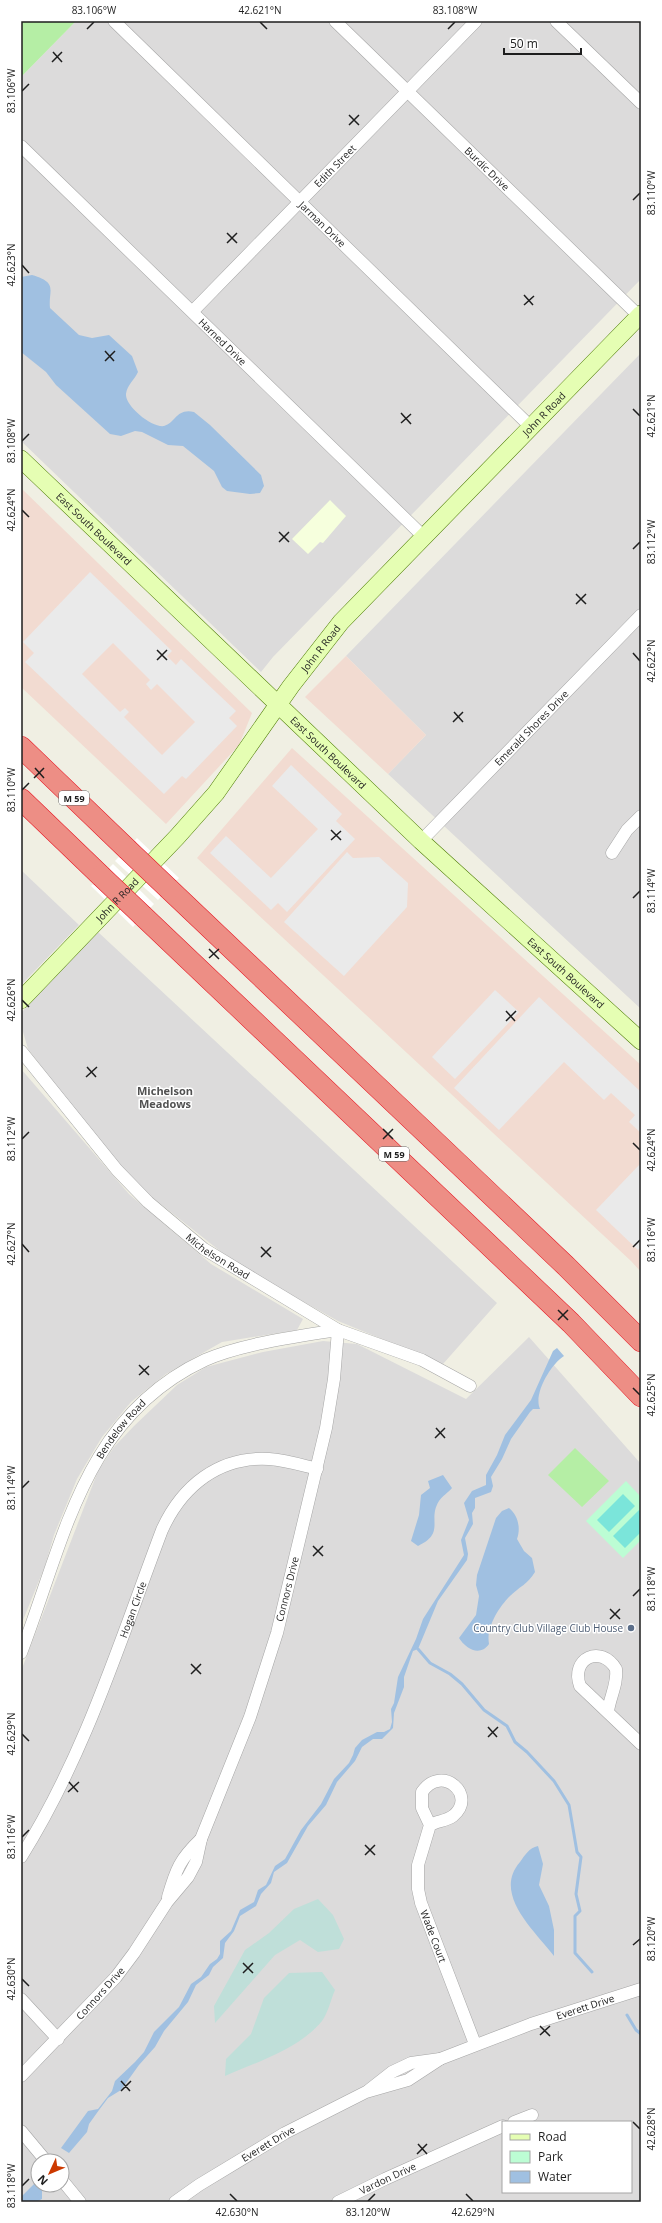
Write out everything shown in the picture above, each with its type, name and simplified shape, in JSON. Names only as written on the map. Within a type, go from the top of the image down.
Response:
[{"type":"highway","name":"M 59","points":[[21,747],[566,1266],[641,1341]]},
{"type":"highway","name":"M 59","points":[[21,799],[533,1286],[641,1396]]},
{"type":"main road","name":"John R Road","points":[[21,1000],[202,810],[230,775],[307,665],[341,622],[640,315]]},
{"type":"main road","name":"East South Boulevard","points":[[21,459],[421,841],[641,1041]]},
{"type":"street","name":"Jarman Drive","points":[[114,21],[531,426]]},
{"type":"street","name":"Burdic Drive","points":[[335,21],[640,315]]},
{"type":"street","name":"Edith Street","points":[[193,311],[476,21]]},
{"type":"street","points":[[556,21],[641,103]]},
{"type":"street","name":"Harned Drive","points":[[21,146],[193,311],[424,537]]},
{"type":"street","name":"Emerald Shores Drive","points":[[421,841],[641,615]]},
{"type":"street","points":[[612,853],[627,830],[641,816]]},
{"type":"street","name":"Michelson Road","points":[[21,1051],[112,1164],[166,1218],[218,1259],[338,1330],[422,1360],[470,1386]]},
{"type":"street","name":"Connors Drive","points":[[21,2076],[116,1977],[134,1953],[167,1902],[190,1873],[196,1862],[201,1839],[225,1783],[262,1684],[277,1633],[317,1469],[333,1390],[338,1330]]},
{"type":"street","name":"Bendelow Road","points":[[21,1653],[84,1482],[113,1433],[137,1407],[163,1385],[211,1358],[241,1348],[338,1330]]},
{"type":"street","name":"Hogan Circle","points":[[21,1856],[56,1798],[82,1742],[162,1530],[180,1498],[189,1488],[211,1472],[242,1461],[270,1459],[317,1469]]},
{"type":"street","points":[[608,1711],[641,1744]]},
{"type":"street","name":"Wade Court","points":[[430,1826],[418,1865],[418,1889],[421,1903],[475,2044]]},
{"type":"street","name":"Everett Drive","points":[[175,2202],[198,2185],[285,2134],[366,2092],[392,2072],[402,2067],[411,2063],[440,2059],[475,2044],[531,2024],[641,1989]]},
{"type":"street","points":[[21,1999],[58,2039]]},
{"type":"street","points":[[517,2121],[532,2115]]},
{"type":"street","name":"Vardon Drive","points":[[338,2202],[385,2178],[502,2126]]},
{"type":"street","points":[[21,2130],[40,2153]]},
{"type":"street","points":[[70,2190],[80,2202]]},
{"type":"shaded area","points":[[76,21],[641,21],[641,279],[273,657],[261,672],[21,441],[21,77]]},
{"type":"shaded area","points":[[641,353],[641,1009],[388,774],[426,735],[346,656]]},
{"type":"shaded area","points":[[21,488],[252,713],[239,745],[166,824],[21,687]]},
{"type":"shaded area","points":[[330,500],[346,516],[323,543],[320,542],[308,554],[292,539]]},
{"type":"shaded area","points":[[90,572],[172,651],[167,656],[176,665],[181,659],[236,711],[229,718],[237,726],[186,779],[182,776],[164,794],[25,662],[34,653],[23,642]],"holes":[[[113,643],[150,680],[146,684],[151,690],[157,684],[195,722],[162,755],[124,717],[129,712],[125,708],[120,712],[82,674]]]},
{"type":"shaded area","points":[[346,656],[426,735],[388,774],[305,697]]},
{"type":"shaded area","points":[[292,748],[641,1065],[641,1272],[631,1261],[197,858]]},
{"type":"shaded area","points":[[291,765],[342,814],[336,821],[355,839],[287,912],[278,903],[271,910],[210,853],[226,836],[271,878],[318,829],[272,786]]},
{"type":"shaded area","points":[[347,852],[353,858],[379,857],[408,883],[407,907],[344,976],[284,922]]},
{"type":"shaded area","points":[[21,870],[79,925],[21,985]]},
{"type":"shaded area","name":"Michelson Meadows","points":[[98,932],[497,1303],[443,1364],[338,1321],[239,1266],[153,1198],[129,1176],[88,1128],[28,1049],[21,1025],[21,1013]]},
{"type":"shaded area","points":[[495,990],[519,1012],[455,1079],[432,1057]]},
{"type":"shaded area","points":[[539,997],[641,1092],[641,1133],[629,1122],[635,1115],[611,1093],[604,1100],[564,1062],[499,1130],[454,1088]]},
{"type":"shaded area","points":[[21,1069],[129,1194],[211,1264],[303,1319],[297,1330],[222,1342],[166,1374],[131,1402],[102,1437],[77,1479],[54,1535],[45,1566],[21,1625]]},
{"type":"shaded area","points":[[641,1163],[641,1247],[638,1250],[596,1210]]},
{"type":"shaded area","points":[[529,1337],[641,1464],[641,2202],[21,2202],[21,1671],[98,1471],[114,1447],[177,1385],[206,1367],[263,1352],[323,1341],[357,1344],[466,1399]]},
{"type":"shaded area","points":[[623,1494],[635,1506],[609,1532],[597,1520]]},
{"type":"shaded area","points":[[639,1510],[641,1512],[641,1532],[625,1548],[613,1536]]},
{"type":"shaded area","points":[[318,1899],[333,1915],[344,1939],[339,1949],[318,1952],[300,1940],[275,1955],[215,2023],[214,2006],[245,1950],[269,1933],[294,1909]]},
{"type":"shaded area","points":[[322,1972],[335,1990],[324,2018],[313,2031],[277,2054],[225,2076],[226,2059],[251,2034],[264,1998],[289,1973]]},
{"type":"green space","points":[[21,21],[76,21],[21,77]]},
{"type":"green space","points":[[575,1448],[609,1481],[582,1507],[548,1475]]},
{"type":"green space","points":[[626,1481],[641,1497],[641,1540],[623,1558],[586,1521]]},
{"type":"water","points":[[32,275],[46,281],[49,284],[51,292],[50,308],[79,335],[92,338],[109,335],[132,356],[138,372],[126,394],[127,399],[134,410],[146,420],[159,426],[168,424],[183,412],[194,412],[210,425],[261,475],[264,486],[260,493],[250,494],[227,491],[222,487],[214,471],[183,446],[168,445],[142,432],[135,431],[121,436],[110,434],[56,385],[46,372],[21,352],[21,277]]},
{"type":"water","points":[[557,1348],[564,1356],[549,1372],[544,1380],[538,1403],[540,1409],[533,1409],[530,1412],[511,1439],[502,1459],[491,1477],[493,1486],[491,1492],[475,1498],[475,1508],[472,1513],[473,1524],[465,1538],[468,1554],[467,1560],[438,1601],[418,1649],[413,1651],[404,1677],[404,1687],[394,1713],[393,1728],[382,1739],[373,1739],[362,1747],[355,1761],[337,1782],[326,1805],[308,1826],[287,1863],[274,1872],[271,1883],[261,1894],[256,1906],[240,1916],[234,1931],[225,1943],[223,1958],[213,1967],[209,1975],[196,1985],[188,2002],[164,2031],[155,2047],[139,2065],[121,2090],[108,2098],[89,2124],[87,2132],[69,2153],[61,2148],[88,2111],[98,2109],[112,2091],[115,2081],[144,2052],[154,2032],[179,2007],[191,1984],[201,1977],[210,1964],[217,1959],[220,1954],[220,1941],[231,1931],[240,1910],[254,1902],[258,1890],[266,1885],[275,1866],[285,1859],[301,1830],[321,1804],[334,1779],[349,1763],[355,1748],[362,1740],[377,1732],[384,1732],[390,1729],[392,1722],[391,1709],[394,1703],[398,1677],[416,1639],[423,1619],[464,1555],[461,1540],[469,1520],[464,1503],[472,1491],[486,1485],[486,1475],[497,1455],[505,1435],[531,1400],[553,1351]]},
{"type":"water","points":[[443,1475],[452,1488],[440,1499],[436,1508],[434,1531],[426,1541],[418,1546],[411,1541],[419,1515],[421,1495],[430,1488],[428,1481]]},
{"type":"water","points":[[509,1508],[517,1518],[519,1530],[517,1539],[524,1551],[532,1558],[535,1572],[501,1606],[489,1631],[489,1644],[482,1650],[477,1651],[469,1648],[459,1638],[476,1615],[479,1596],[476,1585],[477,1575],[496,1518],[502,1511]]},
{"type":"water","points":[[538,1846],[543,1864],[539,1885],[549,1906],[554,1930],[554,1956],[519,1912],[513,1899],[511,1887],[513,1874],[520,1862],[530,1850]]},
{"type":"water","points":[[30,2188],[30,2193],[42,2193],[42,2199],[36,2202],[21,2202],[21,2197]]},
{"type":"pier","points":[[137,838],[179,878],[158,900],[115,861]]},
{"type":"pier","points":[[113,864],[154,904],[133,927],[91,886]]},
{"type":"waterway","points":[[418,1649],[430,1663],[450,1674],[462,1684],[484,1710],[507,1726],[515,1742],[527,1752],[554,1781],[569,1805],[577,1852],[581,1857],[576,1894],[580,1911],[575,1916],[575,1953],[592,1972]]},
{"type":"waterway","points":[[627,2015],[636,2030],[641,2034]]},
{"type":"place","name":"Country Club Village Club House","points":[[631,1628]]},
{"type":"district","name":"Michelson Meadows","points":[[165,1096]]}]
